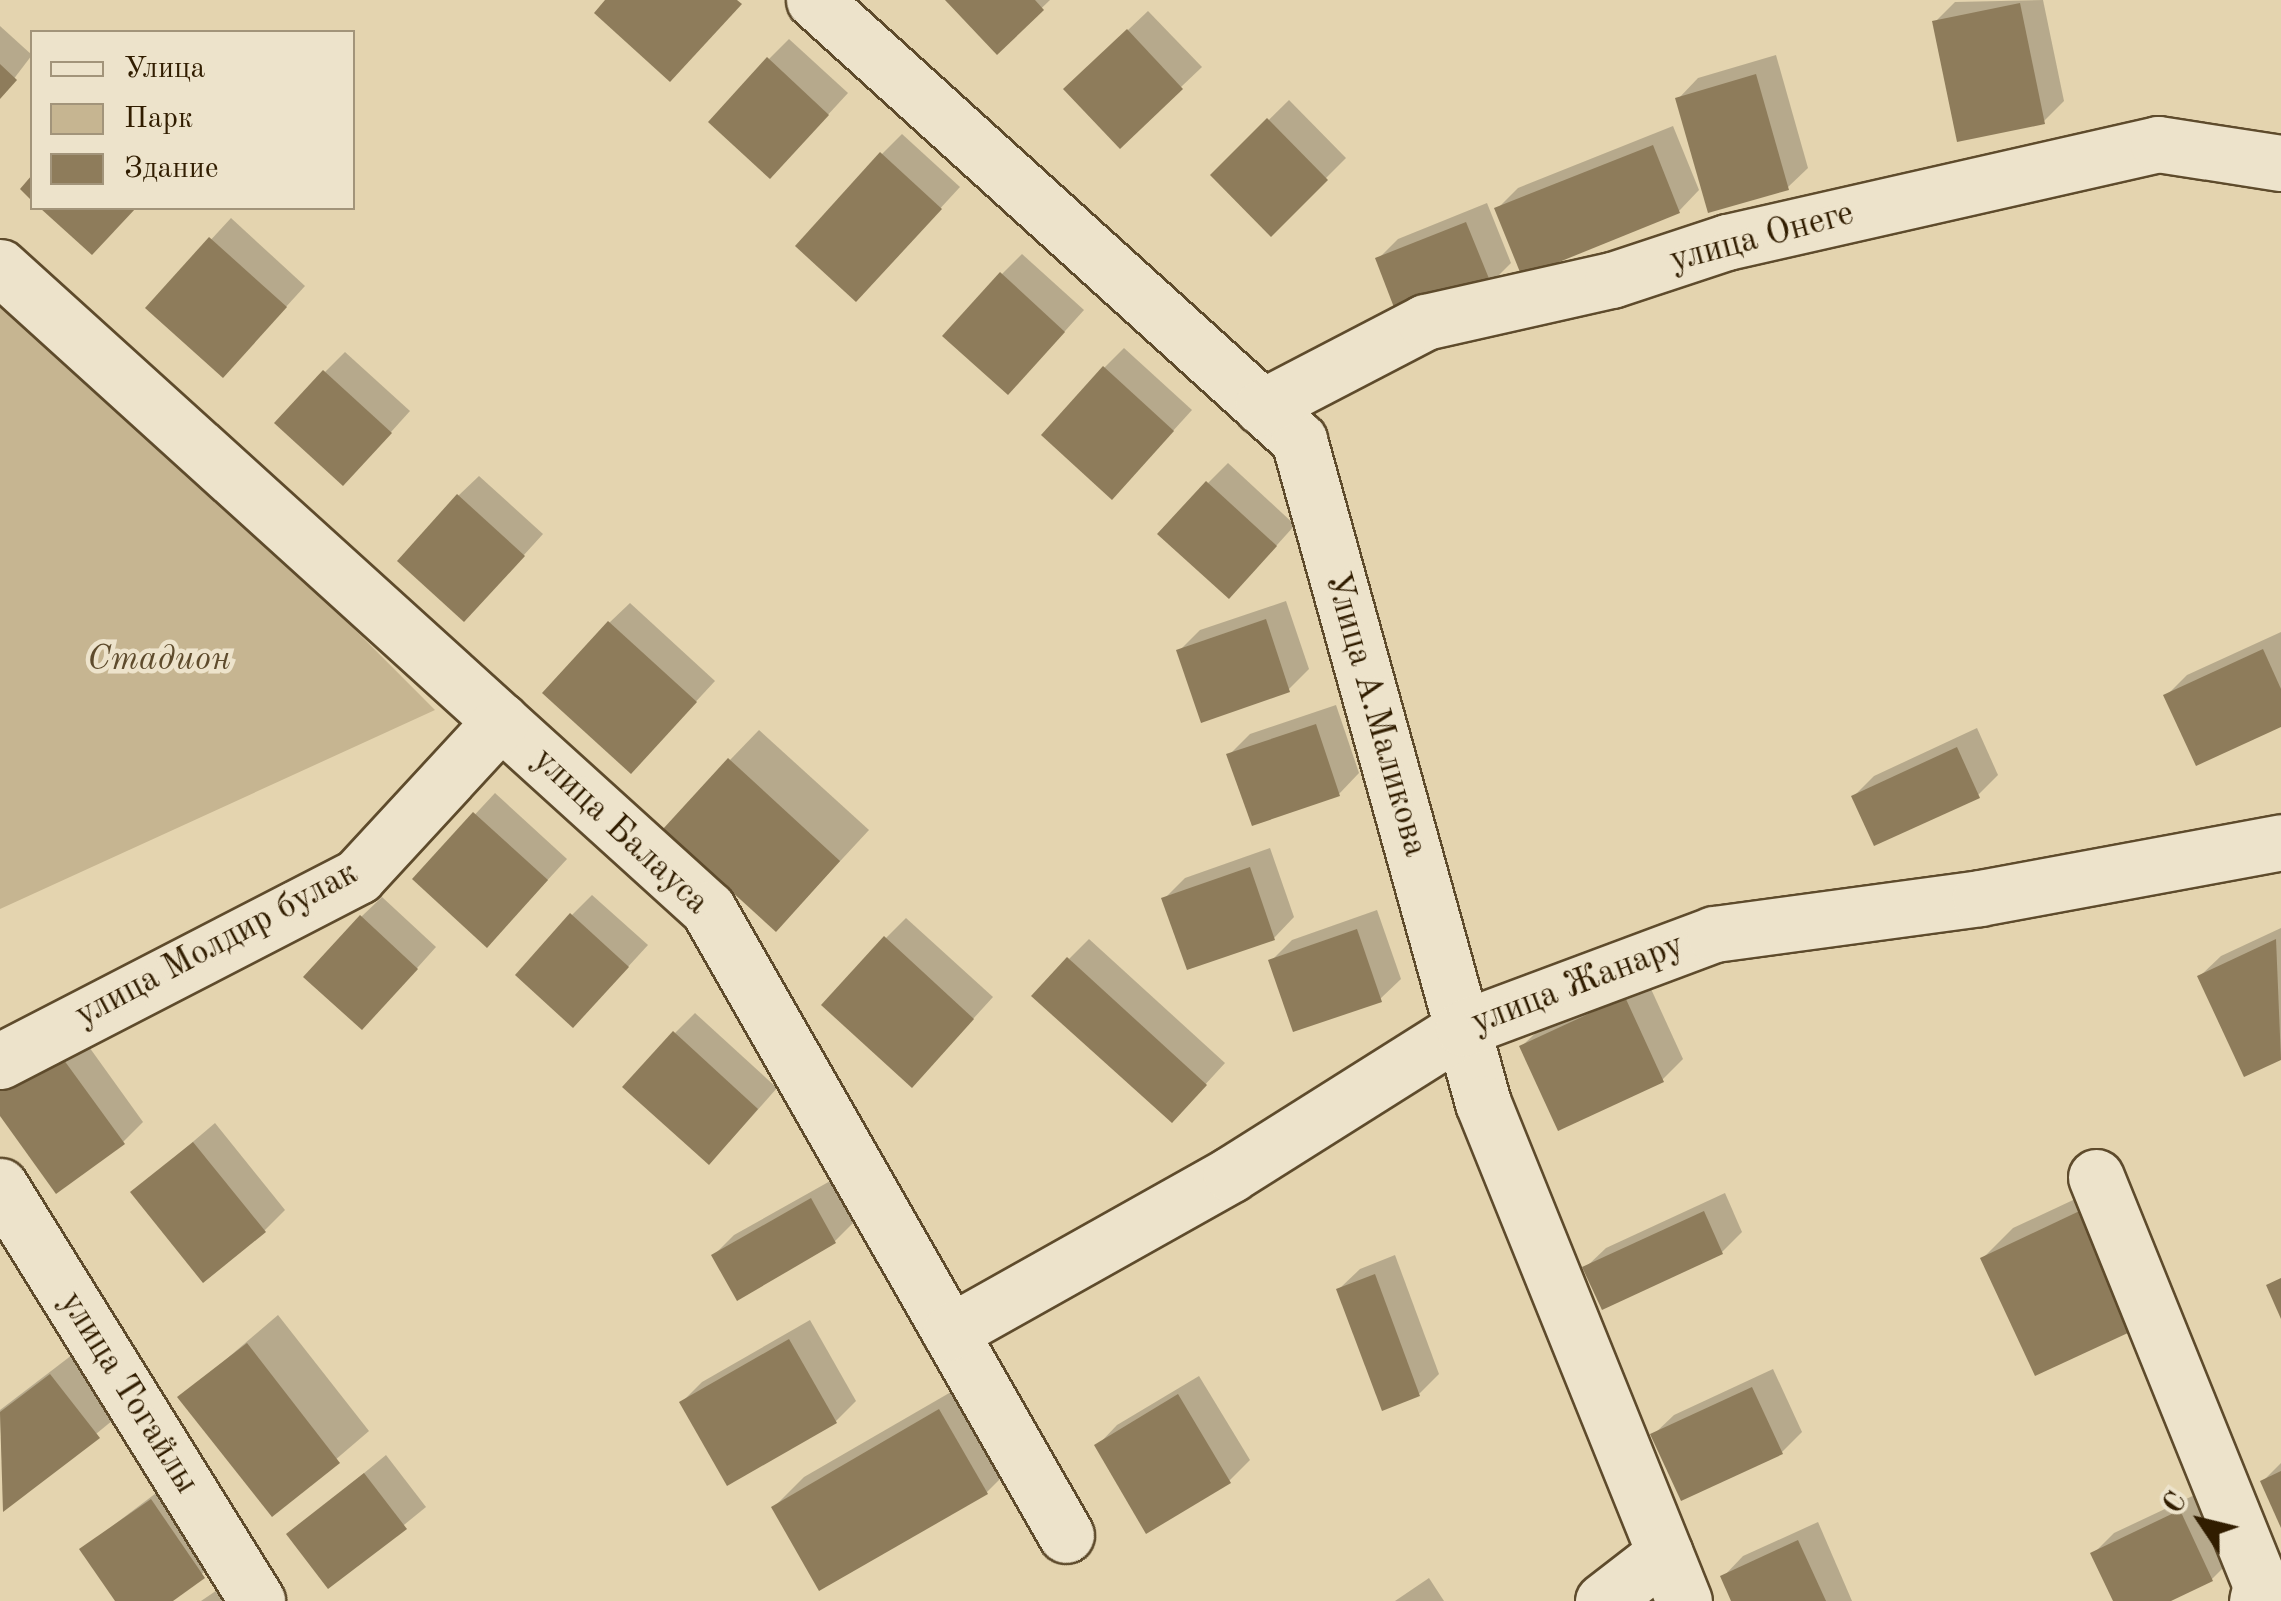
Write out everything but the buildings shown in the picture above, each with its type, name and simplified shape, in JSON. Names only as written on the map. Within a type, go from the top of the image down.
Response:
[{"type":"street","name":"Улица А.Маликова","points":[[814,0],[1299,440],[1483,1103],[1674,1577]]},
{"type":"street","name":"улица Онеге","points":[[1262,407],[1424,322],[1612,280],[1727,242],[2158,144],[2281,162]]},
{"type":"street","name":"улица Балауса","points":[[0,267],[708,908],[1066,1535]]},
{"type":"street","name":"улица Молдир булак","points":[[0,1061],[358,876],[501,721]]},
{"type":"street","name":"улица Жанару","points":[[950,1332],[1231,1174],[1463,1028],[1714,934],[1980,898],[2281,842]]},
{"type":"street","points":[[2096,1177],[2261,1585],[2256,1601]]},
{"type":"street","name":"улица Тогайлы","points":[[0,1186],[256,1601]]},
{"type":"street","points":[[1603,1601],[1674,1577]]},
{"type":"green space","name":"Стадион","points":[[0,274],[435,710],[0,909]]}]
